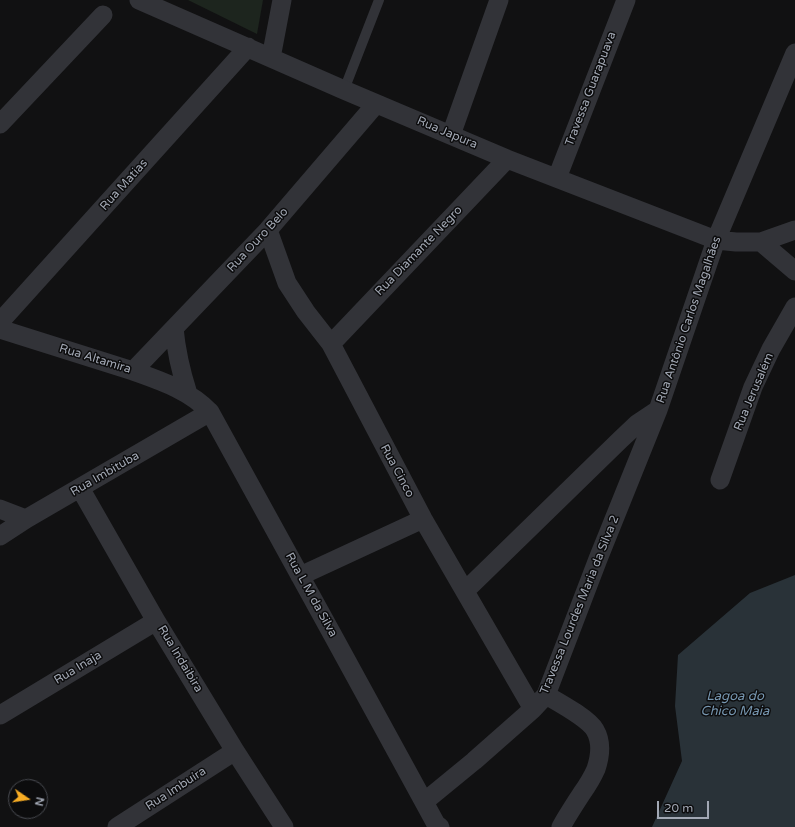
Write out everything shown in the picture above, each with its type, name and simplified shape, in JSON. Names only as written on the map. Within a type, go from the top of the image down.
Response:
[{"type":"street","name":"Rua Japura","points":[[139,0],[376,104],[507,159],[716,240],[761,242],[795,230]]},
{"type":"street","points":[[271,58],[282,0]]},
{"type":"street","points":[[451,135],[499,0]]},
{"type":"street","name":"Travessa Guarapuava","points":[[557,178],[626,0]]},
{"type":"street","points":[[0,124],[103,15]]},
{"type":"street","name":"Rua Matias","points":[[0,322],[248,47]]},
{"type":"street","name":"Rua Antônio Carlos Magalhães","points":[[465,591],[620,440],[638,424],[658,410],[716,240],[795,53]]},
{"type":"street","name":"Rua Ouro Belo","points":[[133,371],[268,230],[376,104]]},
{"type":"street","name":"Rua Diamante Negro","points":[[331,344],[507,159]]},
{"type":"street","name":"Rua Cinco","points":[[268,230],[287,283],[306,312],[331,344],[422,519],[533,709]]},
{"type":"street","points":[[761,242],[795,271]]},
{"type":"street","name":"Rua Jerusalém","points":[[720,480],[753,387],[771,349],[795,307]]},
{"type":"street","points":[[174,328],[180,366],[188,394]]},
{"type":"street","name":"Rua Altamira","points":[[0,329],[133,371],[188,394]]},
{"type":"street","name":"Rua L M da Silva","points":[[188,394],[210,412],[436,824],[440,827]]},
{"type":"street","name":"Travessa Lourdes Maria da Silva 2","points":[[424,802],[474,762],[533,709],[546,695],[595,567],[658,410]]},
{"type":"street","name":"Rua Imbituba","points":[[0,536],[26,519],[210,412]]},
{"type":"street","name":"Rua Indaibira","points":[[80,488],[156,621],[235,751],[284,827]]},
{"type":"street","points":[[0,509],[26,519]]},
{"type":"street","points":[[300,576],[422,519]]},
{"type":"street","name":"Rua Inaja","points":[[0,716],[156,621]]},
{"type":"street","points":[[546,695],[586,720],[595,730],[599,741],[600,754],[596,769],[561,827]]},
{"type":"street","name":"Rua Imbuíra","points":[[117,827],[235,751]]},
{"type":"lane","points":[[344,90],[379,0]]},
{"type":"shaded area","points":[[188,0],[263,0],[257,34]]},
{"type":"water","name":"Lagoa do Chico Maia","points":[[795,575],[795,827],[652,827],[682,761],[675,706],[678,655],[750,593]]}]
